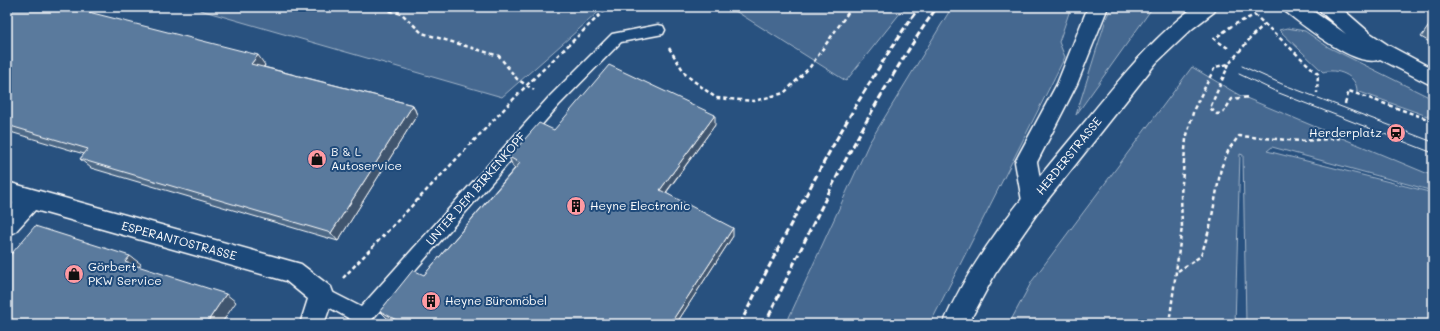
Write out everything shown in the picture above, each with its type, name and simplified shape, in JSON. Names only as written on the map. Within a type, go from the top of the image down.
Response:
[{"type":"street","points":[[1033,201],[1026,162],[1067,84],[1098,7]]},
{"type":"street","name":"HERDERSTRASSE","points":[[955,324],[987,266],[1033,201],[1149,58],[1186,23],[1207,7]]},
{"type":"street","points":[[1293,7],[1327,32],[1359,51],[1398,60]]},
{"type":"street","points":[[1328,7],[1363,38],[1398,60],[1433,78]]},
{"type":"street","points":[[1352,7],[1372,33],[1398,60]]},
{"type":"street","name":"ESPERANTOSTRASSE","points":[[7,192],[30,200],[294,272],[322,295]]},
{"type":"street","points":[[7,225],[30,200]]},
{"type":"street","points":[[312,324],[322,295]]},
{"type":"lane","name":"UNTER DEM BIRKENKOPF","points":[[322,295],[363,317],[554,101],[617,38],[658,30]]},
{"type":"path","points":[[384,7],[387,10],[402,14],[422,33],[499,56],[517,80],[554,101]]},
{"type":"path","points":[[322,295],[348,274],[526,86],[608,7]]},
{"type":"path","points":[[658,30],[686,75],[716,98],[754,101],[784,93],[810,67],[852,7]]},
{"type":"path","points":[[1228,48],[1214,39],[1233,25],[1255,16],[1318,74],[1317,93]]},
{"type":"path","points":[[1249,97],[1232,99],[1223,112],[1217,114],[1210,108],[1229,64],[1253,35],[1265,24]]},
{"type":"path","points":[[1169,324],[1178,272],[1182,227],[1181,194],[1186,139],[1194,109],[1208,78],[1216,67],[1229,64]]},
{"type":"path","points":[[1345,104],[1349,91],[1433,121]]},
{"type":"path","points":[[1178,272],[1201,256],[1210,227],[1221,168],[1229,149],[1239,136],[1300,141],[1342,138]]},
{"type":"shaded area","points":[[190,7],[604,7],[502,97]]},
{"type":"shaded area","points":[[729,7],[905,7],[846,81]]},
{"type":"shaded area","points":[[952,7],[1071,7],[1059,42],[1065,57],[930,324],[786,324],[869,143]]},
{"type":"shaded area","points":[[1112,7],[1153,7],[1076,115],[1107,16]]},
{"type":"shaded area","points":[[1287,28],[1305,31],[1328,47],[1433,99],[1433,118],[1357,91],[1354,81],[1345,74],[1334,71],[1323,72],[1279,30]]},
{"type":"shaded area","points":[[1192,67],[1239,95],[1433,176],[1433,191],[1272,147],[1267,151],[1433,193],[1433,324],[1246,324],[1243,155],[1240,154],[1235,324],[1161,324],[1152,321],[1152,324],[1009,324],[1032,281]]},
{"type":"building","points":[[7,7],[69,7],[258,55],[251,64],[413,105],[331,233],[80,159],[88,149],[7,125]]},
{"type":"building","name":"Heyne Electronic","points":[[609,65],[715,115],[660,190],[733,228],[670,324],[396,324],[398,321],[380,311],[413,270],[424,275],[520,163],[509,157],[539,123],[554,130]]},
{"type":"building","points":[[35,226],[130,256],[125,262],[226,294],[206,324],[7,324],[7,259]]},
{"type":"tram line","points":[[1242,66],[1282,84],[1433,142]]},
{"type":"tram line","points":[[1239,74],[1279,93],[1433,153]]},
{"type":"railway","points":[[740,324],[802,202],[846,123],[869,83],[919,7]]},
{"type":"railway","points":[[765,324],[804,242],[866,122],[888,83],[937,7]]},
{"type":"place","name":"Herderplatz","points":[[1396,133]]},
{"type":"place","name":"B & L Autoservice","points":[[317,159]]},
{"type":"place","name":"Heyne Electronic","points":[[576,206]]},
{"type":"place","name":"Görbert PKW Service","points":[[74,274]]},
{"type":"place","name":"Heyne Büromöbel","points":[[431,301]]}]
